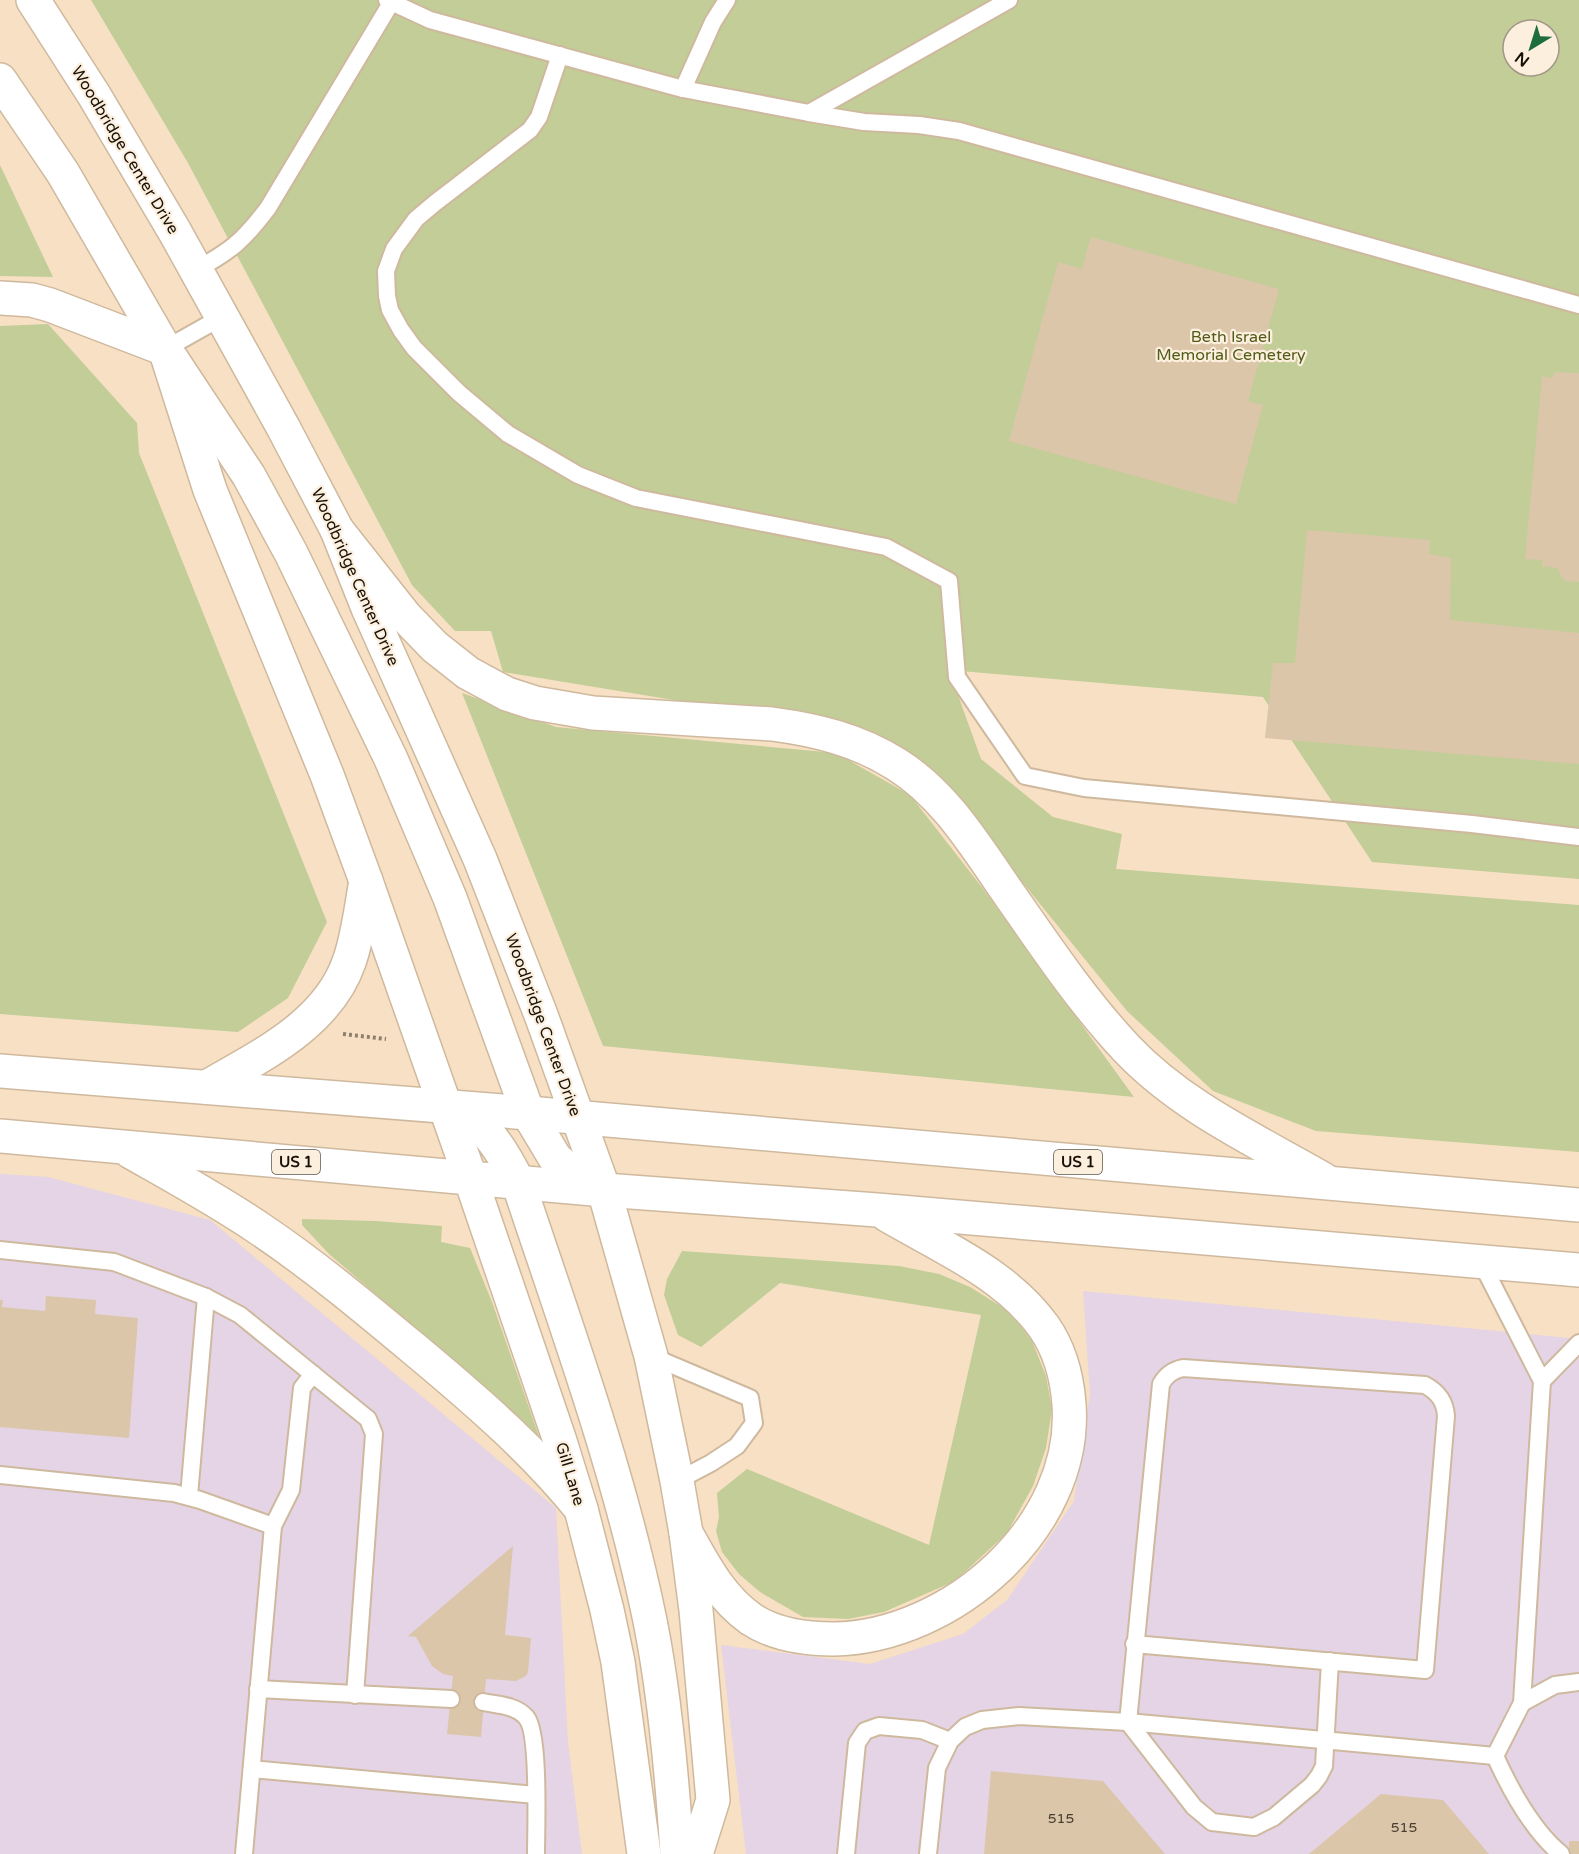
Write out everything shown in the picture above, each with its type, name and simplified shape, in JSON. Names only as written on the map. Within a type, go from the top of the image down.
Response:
[{"type":"main road","name":"Woodbridge Center Drive","points":[[33,0],[99,104],[196,270],[337,530],[368,609],[480,860],[604,1190]]},
{"type":"main road","points":[[0,80],[63,173],[165,349],[249,476],[291,553],[396,769],[450,897],[528,1113],[555,1158],[566,1170],[579,1180],[604,1190],[651,1356],[686,1533],[696,1610],[713,1800],[696,1854]]},
{"type":"main road","points":[[0,298],[32,300],[60,308],[165,349]]},
{"type":"main road","points":[[165,349],[210,490],[327,775],[444,1106],[463,1112],[481,1127],[502,1154],[518,1182],[612,1469],[642,1582],[663,1707],[675,1810],[677,1854]]},
{"type":"main road","points":[[337,530],[405,616],[435,647],[468,673],[507,694],[535,704],[593,713],[772,724],[801,728],[847,740],[897,765],[920,781],[941,801],[1077,989],[1102,1021],[1154,1075],[1181,1096],[1332,1185]]},
{"type":"main road","points":[[207,1087],[287,1038],[313,1016],[330,996],[349,963],[366,881]]},
{"type":"main road","name":"US 1","points":[[0,1071],[578,1117],[1579,1205]]},
{"type":"main road","name":"Gill Lane","points":[[444,1106],[552,1417],[581,1509],[618,1662],[644,1854]]},
{"type":"main road","name":"US 1","points":[[0,1136],[604,1190],[877,1210],[1579,1270]]},
{"type":"main road","points":[[122,1146],[260,1228],[337,1284],[472,1397],[518,1439],[581,1509]]},
{"type":"main road","points":[[686,1533],[722,1593],[752,1620],[790,1635],[814,1639],[840,1639],[868,1636],[895,1629],[918,1621],[962,1598],[987,1579],[1006,1560],[1041,1513],[1061,1466],[1068,1443],[1070,1418],[1064,1371],[1046,1329],[1019,1298],[993,1277],[877,1210]]},
{"type":"lane","points":[[683,89],[713,22],[727,0]]},
{"type":"lane","points":[[809,113],[1009,0]]},
{"type":"lane","points":[[196,270],[247,236],[268,208],[389,2],[430,20],[683,89],[864,122],[919,125],[959,131],[1579,305]]},
{"type":"lane","points":[[560,55],[539,117],[530,130],[416,219],[394,249],[386,271],[390,310],[414,348],[459,393],[508,434],[578,475],[636,498],[886,547],[949,581],[957,677],[1025,776],[1084,788],[1472,824],[1579,837]]},
{"type":"lane","points":[[165,349],[222,317]]},
{"type":"lane","points":[[0,1250],[114,1262],[207,1297],[240,1315],[362,1413],[372,1426],[374,1434],[355,1695]]},
{"type":"lane","points":[[1481,1262],[1542,1381],[1522,1703],[1495,1756]]},
{"type":"lane","points":[[189,1496],[207,1297]]},
{"type":"lane","points":[[1542,1381],[1579,1343]]},
{"type":"lane","points":[[651,1356],[750,1398],[754,1424],[737,1446],[711,1464],[677,1481]]},
{"type":"lane","points":[[1134,1644],[1330,1661],[1425,1670],[1446,1416],[1440,1398],[1425,1384],[1183,1368],[1168,1375],[1160,1389],[1134,1644],[1128,1722],[1194,1807],[1212,1822],[1254,1827],[1274,1817],[1312,1785],[1324,1766],[1330,1661]]},
{"type":"lane","points":[[244,1854],[273,1526],[291,1490],[302,1388],[313,1374]]},
{"type":"lane","points":[[0,1475],[152,1489],[189,1496],[273,1526]]},
{"type":"lane","points":[[1522,1703],[1555,1685],[1579,1682]]},
{"type":"lane","points":[[258,1689],[450,1700]]},
{"type":"lane","points":[[483,1702],[512,1707],[529,1719],[532,1730],[536,1795],[536,1854]]},
{"type":"lane","points":[[928,1854],[937,1768],[950,1741],[965,1727],[982,1720],[1019,1716],[1128,1722],[1495,1756]]},
{"type":"lane","points":[[846,1854],[857,1743],[865,1731],[879,1726],[922,1730],[950,1741]]},
{"type":"lane","points":[[1495,1756],[1517,1800],[1561,1854]]},
{"type":"lane","points":[[252,1769],[536,1795]]},
{"type":"path","points":[[338,1034],[383,1039]]},
{"type":"shaded area","points":[[0,1174],[48,1177],[210,1220],[556,1508],[568,1743],[582,1854],[0,1854]]},
{"type":"shaded area","points":[[1083,1291],[1579,1339],[1579,1854],[746,1854],[721,1645],[870,1664],[963,1634],[1007,1600],[1074,1501],[1090,1394]]},
{"type":"green space","name":"Beth Israel Memorial Cemetery","points":[[91,0],[1579,0],[1579,879],[1372,862],[1263,697],[949,670],[981,759],[1053,817],[1122,834],[1116,869],[1579,905],[1579,1152],[1316,1131],[1213,1091],[1127,1011],[935,775],[867,729],[791,710],[704,705],[503,672],[491,631],[455,631],[412,585],[188,163]]},
{"type":"green space","points":[[0,165],[53,277],[0,276]]},
{"type":"green space","points":[[48,324],[137,423],[139,453],[327,922],[288,998],[238,1032],[0,1014],[0,326]]},
{"type":"green space","points":[[462,693],[556,727],[836,753],[910,795],[984,890],[1134,1097],[603,1046]]},
{"type":"green space","points":[[302,1219],[442,1226],[441,1242],[470,1248],[492,1302],[541,1442],[497,1398],[329,1254],[302,1225]]},
{"type":"green space","points":[[682,1251],[899,1266],[939,1274],[970,1287],[1010,1312],[1032,1341],[1046,1376],[1052,1409],[1046,1448],[1033,1486],[1007,1533],[955,1581],[884,1612],[848,1619],[803,1617],[760,1592],[739,1574],[722,1552],[716,1531],[719,1517],[717,1493],[747,1469],[929,1545],[981,1315],[780,1283],[701,1347],[678,1335],[664,1295],[667,1279]]},
{"type":"building","points":[[1091,237],[1279,289],[1248,401],[1263,405],[1236,504],[1009,441],[1058,262],[1082,269]]},
{"type":"building","points":[[1556,372],[1579,373],[1579,582],[1566,581],[1561,577],[1558,568],[1542,566],[1543,560],[1525,559],[1542,376],[1551,378]]},
{"type":"building","points":[[1307,530],[1430,540],[1429,554],[1451,558],[1450,620],[1579,633],[1579,764],[1265,738],[1273,663],[1295,663]]},
{"type":"building","points":[[46,1296],[96,1300],[95,1314],[138,1318],[129,1438],[0,1427],[0,1300],[3,1300],[2,1307],[45,1311]]},
{"type":"building","points":[[513,1546],[505,1635],[531,1638],[528,1672],[526,1676],[516,1681],[486,1679],[481,1737],[447,1734],[453,1676],[443,1674],[432,1666],[416,1637],[408,1636]]},
{"type":"building","points":[[991,1771],[1103,1781],[1165,1854],[984,1854]]},
{"type":"building","points":[[1381,1794],[1443,1800],[1489,1854],[1309,1854]]},
{"type":"building","points":[[1569,1841],[1579,1841],[1579,1854],[1569,1854]]}]
